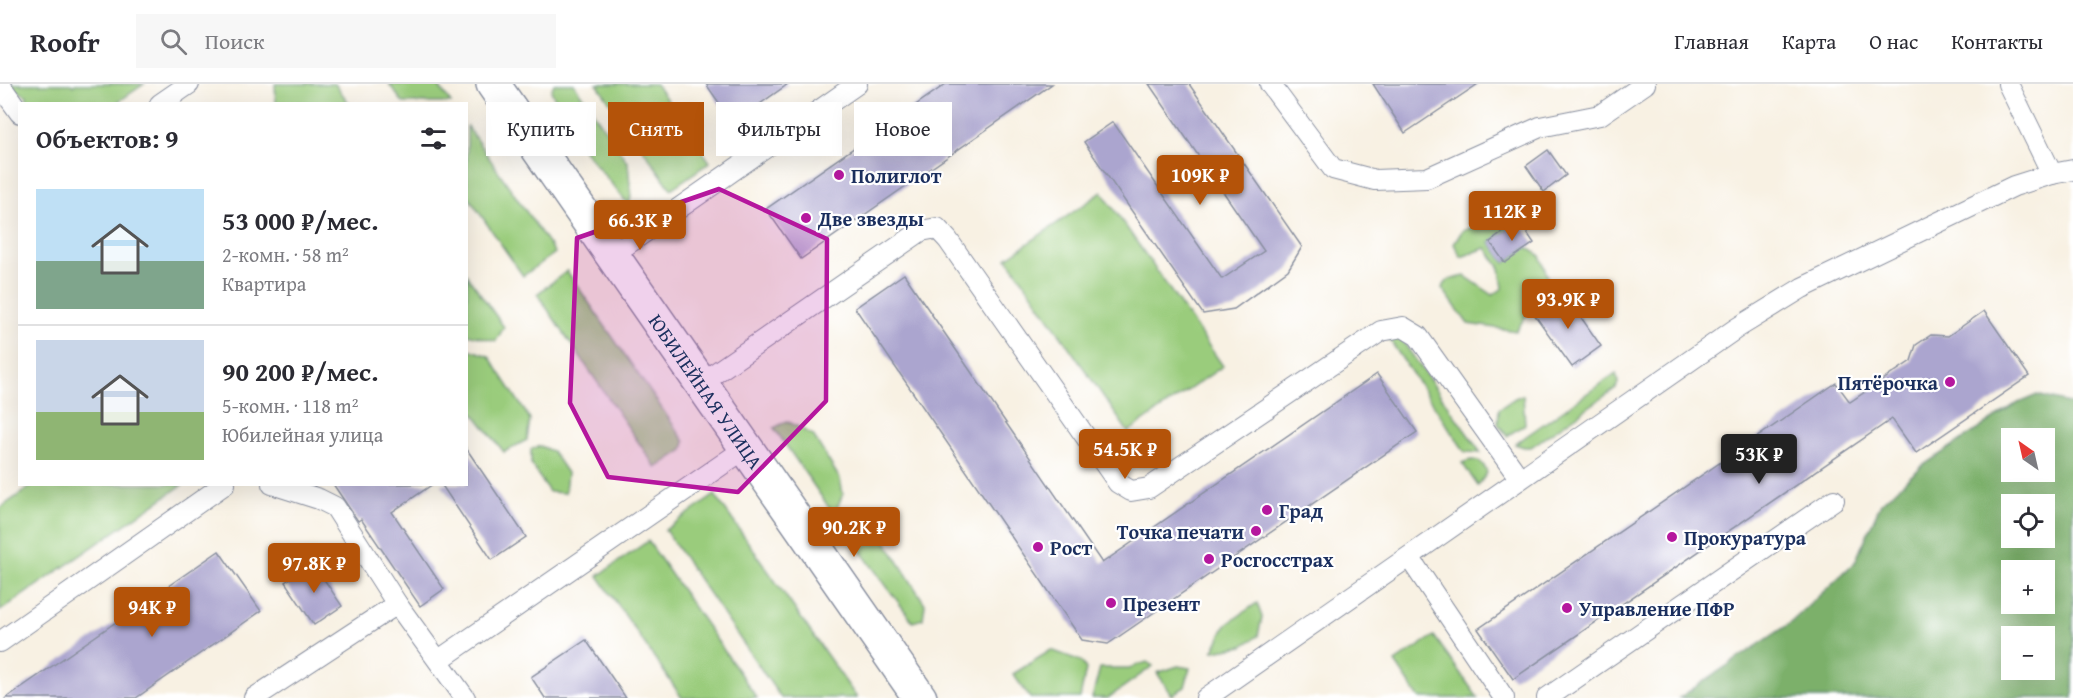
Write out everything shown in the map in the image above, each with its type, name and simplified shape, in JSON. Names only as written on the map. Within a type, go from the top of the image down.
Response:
[{"type":"main road","name":"ЮБИЛЕЙНАЯ УЛИЦА","points":[[493,84],[920,698]]},
{"type":"lane","points":[[163,102],[189,84]]},
{"type":"lane","points":[[612,255],[857,84]]},
{"type":"lane","points":[[1270,84],[1333,169],[1375,180],[1427,178],[1540,127],[1600,115],[1645,84]]},
{"type":"lane","points":[[2008,84],[2052,174]]},
{"type":"lane","points":[[0,85],[18,110]]},
{"type":"lane","points":[[1206,698],[1737,328],[1802,288],[2014,186],[2073,170]]},
{"type":"lane","points":[[701,383],[921,231],[937,228],[948,240],[1118,483],[1131,491],[1149,488],[1381,331],[1403,327],[1418,336],[1520,479]]},
{"type":"lane","points":[[439,660],[746,448]]},
{"type":"lane","points":[[0,642],[222,486]]},
{"type":"lane","points":[[278,486],[335,507],[396,604],[465,698]]},
{"type":"lane","points":[[1547,698],[1834,500]]},
{"type":"lane","points":[[1409,557],[1504,698]]},
{"type":"lane","points":[[254,698],[396,604]]},
{"type":"highlighted area","points":[[719,189],[827,239],[826,401],[738,492],[608,477],[570,403],[577,238]]},
{"type":"green space","points":[[10,84],[71,84],[73,86],[75,84],[144,84],[118,102],[27,102],[27,96]]},
{"type":"green space","points":[[275,84],[335,84],[348,102],[276,102]]},
{"type":"green space","points":[[389,84],[437,84],[450,102],[402,102]]},
{"type":"green space","points":[[554,84],[574,84],[586,102],[557,102],[551,91]]},
{"type":"green space","points":[[597,84],[656,84],[668,102],[610,102]]},
{"type":"green space","points":[[596,116],[608,134],[608,156],[623,156],[628,163],[631,196],[629,205],[589,156],[596,156]]},
{"type":"green space","points":[[468,127],[486,156],[555,253],[523,276],[468,196]]},
{"type":"green space","points":[[704,153],[710,162],[671,189],[648,156],[704,156]]},
{"type":"green space","points":[[1102,192],[1223,366],[1128,432],[1007,258]]},
{"type":"green space","points":[[1501,211],[1513,226],[1490,242],[1505,263],[1527,247],[1540,256],[1548,277],[1544,298],[1526,316],[1516,331],[1468,324],[1442,288],[1448,280],[1465,276],[1493,295],[1503,288],[1500,268],[1486,248],[1461,257],[1454,244],[1462,231],[1480,225]]},
{"type":"green space","points":[[567,271],[685,442],[683,450],[656,468],[537,294]]},
{"type":"green space","points":[[468,276],[504,327],[496,341],[468,334]]},
{"type":"green space","points":[[1385,333],[1399,336],[1481,453],[1465,452]]},
{"type":"green space","points":[[468,349],[489,356],[530,419],[527,440],[504,452],[468,406]]},
{"type":"green space","points":[[1616,373],[1618,383],[1616,388],[1531,447],[1515,444]]},
{"type":"green space","points":[[1523,395],[1525,424],[1507,436],[1498,424],[1499,409]]},
{"type":"green space","points":[[2037,395],[2073,404],[2073,698],[1679,698],[1789,624],[1855,562],[1881,503],[1922,466],[2016,404]]},
{"type":"green space","points":[[787,421],[813,435],[840,479],[843,494],[834,515],[774,428]]},
{"type":"green space","points":[[540,446],[552,451],[567,473],[565,493],[549,492],[531,464],[531,449]]},
{"type":"green space","points":[[1471,460],[1482,463],[1487,473],[1478,486],[1462,463]]},
{"type":"green space","points":[[32,486],[181,486],[0,611],[0,508]]},
{"type":"green space","points":[[715,495],[857,698],[781,698],[665,530]]},
{"type":"green space","points":[[851,519],[878,529],[925,604],[923,619],[913,622],[850,537]]},
{"type":"green space","points":[[648,541],[757,698],[682,698],[598,576]]},
{"type":"green space","points":[[1257,603],[1262,617],[1258,636],[1243,646],[1213,651],[1226,625]]},
{"type":"green space","points":[[1434,636],[1478,698],[1419,698],[1395,662]]},
{"type":"green space","points":[[1051,650],[1081,661],[1086,669],[1080,698],[1030,698],[1013,674]]},
{"type":"green space","points":[[1147,662],[1153,666],[1108,698],[1092,698],[1100,668],[1129,668]]},
{"type":"green space","points":[[1178,666],[1190,668],[1185,687],[1172,695],[1157,673]]},
{"type":"building","points":[[706,84],[788,84],[763,102],[718,102]]},
{"type":"building","points":[[946,84],[1052,84],[952,154],[952,102],[920,102]]},
{"type":"building","points":[[1149,84],[1189,84],[1302,247],[1288,270],[1234,309],[1203,314],[1084,142],[1113,122],[1222,279],[1264,251]]},
{"type":"building","points":[[1373,84],[1478,84],[1405,133]]},
{"type":"building","points":[[854,148],[854,156],[949,156],[801,259],[766,209]]},
{"type":"building","points":[[1548,150],[1566,175],[1544,192],[1526,166]]},
{"type":"building","points":[[1519,221],[1534,243],[1505,263],[1490,242]]},
{"type":"building","points":[[904,274],[1102,563],[1377,374],[1417,432],[1108,644],[1082,640],[855,308]]},
{"type":"building","points":[[1564,293],[1601,346],[1572,367],[1534,314]]},
{"type":"building","points":[[1984,311],[2029,376],[1916,453],[1892,419],[1513,679],[1478,629],[1836,383],[1850,402],[1911,361],[1916,345],[1931,335],[1948,336]]},
{"type":"building","points":[[468,451],[526,537],[492,560],[442,486],[468,486]]},
{"type":"building","points":[[334,486],[430,486],[392,512],[444,589],[420,606],[361,519],[358,521]]},
{"type":"building","points":[[219,551],[261,611],[136,698],[6,698]]},
{"type":"building","points":[[313,563],[342,606],[314,625],[285,582]]},
{"type":"building","points":[[586,640],[626,698],[545,698],[531,677]]},
{"type":"place","name":"Полиглот","points":[[839,175]]},
{"type":"place","name":"Две звезды","points":[[806,218]]},
{"type":"place","name":"Пятёрочка","points":[[1950,382]]},
{"type":"place","name":"Град","points":[[1267,510]]},
{"type":"place","name":"Точка печати","points":[[1256,531]]},
{"type":"place","name":"Прокуратура","points":[[1672,537]]},
{"type":"place","name":"Рост","points":[[1038,547]]},
{"type":"place","name":"Росгосстрах","points":[[1209,559]]},
{"type":"place","name":"Презент","points":[[1111,603]]},
{"type":"place","name":"Управление ПФР","points":[[1567,608]]}]
